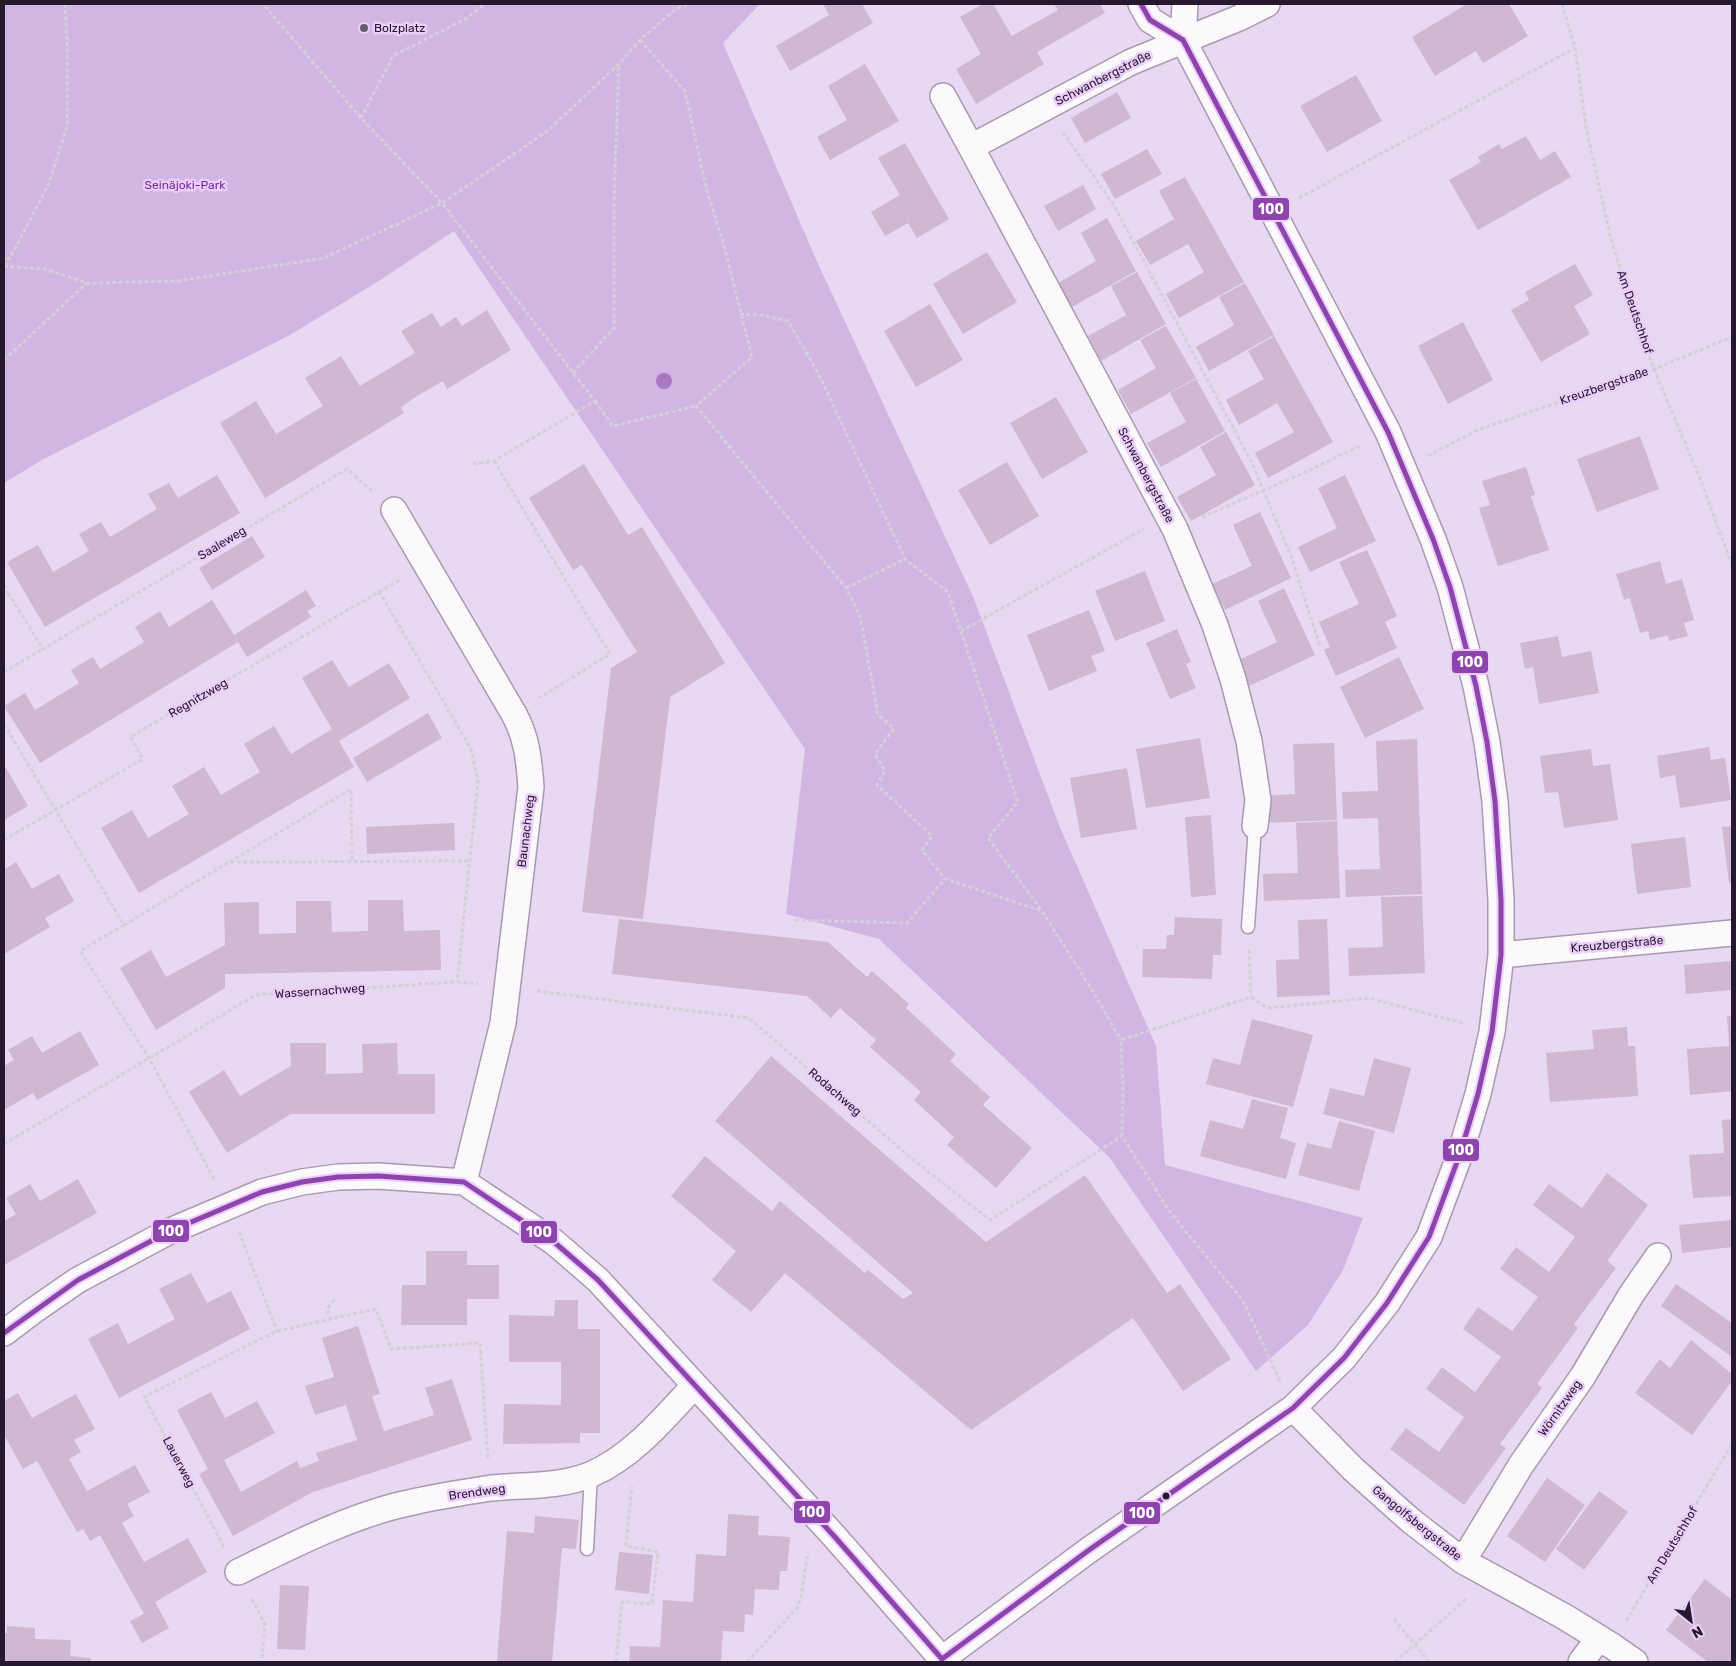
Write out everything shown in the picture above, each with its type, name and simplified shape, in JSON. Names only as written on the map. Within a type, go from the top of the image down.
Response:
[{"type":"street","points":[[4,1333],[78,1280],[168,1232],[270,1190],[302,1182],[338,1177],[378,1176],[464,1182],[554,1242],[598,1280],[694,1386],[815,1514],[940,1660],[1089,1550],[1293,1408],[1344,1358],[1387,1303],[1429,1237],[1460,1154],[1478,1094],[1492,1032],[1501,955],[1495,801],[1488,752],[1476,686],[1450,587],[1415,494],[1388,432],[1183,40],[1150,20],[1141,4]]},
{"type":"street","points":[[1183,40],[1186,4]]},
{"type":"street","points":[[1183,40],[1239,18],[1267,4]]},
{"type":"street","name":"Schwanbergstraße","points":[[971,147],[1131,62],[1183,40]]},
{"type":"street","name":"Schwanbergstraße","points":[[943,96],[1168,516],[1215,625],[1242,710],[1249,740],[1258,800],[1255,826]]},
{"type":"street","name":"Baunachweg","points":[[394,510],[514,714],[529,754],[531,787],[503,1023],[464,1182]]},
{"type":"street","name":"Kreuzbergstraße","points":[[1501,955],[1732,933]]},
{"type":"street","name":"Wörnitzweg","points":[[1463,1561],[1521,1465],[1583,1376],[1658,1256]]},
{"type":"street","name":"Brendweg","points":[[238,1572],[280,1551],[368,1514],[411,1502],[490,1488],[567,1481],[591,1474],[617,1461],[655,1427],[694,1386]]},
{"type":"street","name":"Gangolfsbergstraße","points":[[1293,1408],[1360,1476],[1410,1520],[1463,1561],[1565,1617],[1635,1662]]},
{"type":"street","points":[[1581,1662],[1605,1642]]},
{"type":"lane","points":[[1248,927],[1255,826]]},
{"type":"lane","points":[[587,1549],[591,1474]]},
{"type":"path","points":[[65,4],[67,127],[49,182],[16,248],[4,266],[44,269],[87,283],[178,282],[324,258],[442,203],[546,132],[619,64],[640,40],[676,9],[687,4]]},
{"type":"path","points":[[263,4],[361,118],[442,203],[613,426],[696,406],[752,357],[725,250],[704,179],[685,90],[640,40]]},
{"type":"path","points":[[361,118],[393,56],[467,18],[485,4]]},
{"type":"path","name":"Am Deutschhof","points":[[1562,4],[1575,48],[1586,127],[1610,235],[1635,316],[1654,369],[1701,481],[1732,565]]},
{"type":"path","points":[[1272,213],[1575,48]]},
{"type":"path","points":[[573,373],[614,328],[614,202],[619,64]]},
{"type":"path","points":[[1066,138],[1113,204],[1252,463],[1291,556],[1320,646]]},
{"type":"path","points":[[4,360],[87,283]]},
{"type":"path","points":[[740,314],[761,315],[788,321],[818,373],[905,559],[948,592],[1018,802],[988,838],[1042,911],[1094,994],[1120,1040],[1124,1090],[1122,1136],[1170,1212],[1244,1301],[1293,1408]]},
{"type":"path","name":"Kreuzbergstraße","points":[[1448,446],[1475,431],[1654,369],[1732,337]]},
{"type":"path","points":[[473,464],[494,461],[595,401]]},
{"type":"path","points":[[696,406],[846,588],[860,615],[878,715],[894,728],[875,754],[885,771],[877,785],[932,836],[922,850],[944,879],[1042,911]]},
{"type":"path","points":[[1229,506],[1333,459]]},
{"type":"path","points":[[494,461],[610,654],[514,714]]},
{"type":"path","name":"Saaleweg","points":[[4,672],[347,468],[394,510]]},
{"type":"path","points":[[961,631],[1168,516]]},
{"type":"path","points":[[846,588],[905,559]]},
{"type":"path","name":"Regnitzweg","points":[[4,840],[143,759],[130,737],[426,564]]},
{"type":"path","points":[[4,585],[43,649]]},
{"type":"path","points":[[379,591],[471,749],[478,781],[457,982]]},
{"type":"path","points":[[4,595],[8,592]]},
{"type":"path","points":[[4,724],[124,925]]},
{"type":"path","points":[[277,1331],[229,1206],[149,1058],[80,951],[351,790],[352,861]]},
{"type":"path","points":[[229,862],[471,860]]},
{"type":"path","points":[[795,920],[907,923],[944,879]]},
{"type":"path","points":[[1248,927],[1250,996]]},
{"type":"path","name":"Wassernachweg","points":[[4,1144],[256,995],[457,982],[508,987]]},
{"type":"path","name":"Rodachweg","points":[[508,987],[749,1018],[912,1159],[990,1220],[1122,1136]]},
{"type":"path","points":[[1120,1040],[1250,996]]},
{"type":"path","points":[[1250,996],[1267,1008],[1369,998],[1492,1032]]},
{"type":"path","points":[[331,1320],[327,1309],[335,1299]]},
{"type":"path","name":"Lauerweg","points":[[262,1662],[265,1624],[144,1397],[277,1331],[376,1309],[391,1349],[480,1343],[490,1488]]},
{"type":"path","points":[[616,1662],[622,1602],[652,1604],[658,1552],[626,1546],[635,1444]]},
{"type":"path","name":"Am Deutschhof","points":[[1605,1642],[1732,1444]]},
{"type":"path","points":[[746,1662],[797,1608],[801,1597],[815,1514]]},
{"type":"path","points":[[1395,1662],[1490,1577]]},
{"type":"path","points":[[1394,1619],[1429,1662]]},
{"type":"green space","name":"Seinäjoki-Park","points":[[4,4],[760,4],[723,43],[814,255],[974,599],[1059,825],[1156,1046],[1165,1165],[1363,1218],[1343,1270],[1308,1325],[1256,1371],[1110,1158],[879,939],[786,914],[805,749],[454,231],[382,279],[290,335],[42,460],[4,483]]},
{"type":"building","points":[[823,4],[862,4],[873,23],[790,71],[776,46],[829,15]]},
{"type":"building","points":[[983,4],[993,4],[1012,36],[1058,10],[1054,4],[1100,4],[1105,13],[1037,52],[1044,64],[976,104],[956,69],[981,54],[960,17]]},
{"type":"building","points":[[1467,4],[1509,4],[1528,36],[1483,63],[1476,51],[1435,76],[1412,37]]},
{"type":"building","points":[[865,64],[899,121],[830,160],[817,137],[847,120],[828,86]]},
{"type":"building","points":[[1356,75],[1382,121],[1327,152],[1300,106]]},
{"type":"building","points":[[1117,92],[1131,118],[1085,143],[1071,118]]},
{"type":"building","points":[[1526,136],[1540,160],[1555,151],[1571,177],[1478,230],[1449,180],[1481,162],[1478,157],[1499,144],[1502,149]]},
{"type":"building","points":[[905,143],[949,219],[917,238],[908,223],[885,236],[871,212],[900,195],[878,158]]},
{"type":"building","points":[[1147,149],[1162,174],[1115,199],[1101,174]]},
{"type":"building","points":[[1185,177],[1244,282],[1179,318],[1166,294],[1204,272],[1188,244],[1150,265],[1136,241],[1174,219],[1159,191]]},
{"type":"building","points":[[1083,185],[1096,209],[1058,231],[1044,206]]},
{"type":"building","points":[[1107,218],[1136,271],[1072,307],[1058,283],[1096,261],[1081,233]]},
{"type":"building","points":[[987,252],[1017,302],[963,334],[933,284]]},
{"type":"building","points":[[1575,264],[1593,295],[1574,306],[1590,334],[1541,362],[1511,310],[1529,300],[1525,292]]},
{"type":"building","points":[[1137,272],[1166,324],[1101,361],[1088,336],[1126,315],[1111,286]]},
{"type":"building","points":[[1245,283],[1274,335],[1209,371],[1196,347],[1234,325],[1219,297]]},
{"type":"building","points":[[930,304],[963,360],[916,387],[884,331]]},
{"type":"building","points":[[487,310],[511,350],[447,389],[443,381],[417,396],[401,407],[404,413],[265,498],[220,423],[256,401],[276,434],[323,406],[305,378],[341,356],[360,386],[415,353],[401,331],[432,313],[441,327],[456,317],[462,326]]},
{"type":"building","points":[[1463,322],[1493,380],[1448,404],[1418,346]]},
{"type":"building","points":[[1166,326],[1196,378],[1131,414],[1118,390],[1156,368],[1140,340]]},
{"type":"building","points":[[1274,336],[1333,442],[1268,478],[1255,453],[1294,432],[1277,403],[1239,425],[1226,400],[1264,379],[1248,351]]},
{"type":"building","points":[[1196,379],[1225,431],[1161,467],[1147,443],[1186,422],[1170,393]]},
{"type":"building","points":[[1056,397],[1088,452],[1042,479],[1010,423]]},
{"type":"building","points":[[1226,432],[1255,485],[1191,521],[1177,497],[1216,475],[1200,447]]},
{"type":"building","points":[[1640,436],[1659,489],[1597,512],[1577,459]]},
{"type":"building","points":[[1007,462],[1039,516],[990,545],[958,490]]},
{"type":"building","points":[[584,464],[628,535],[642,527],[725,663],[670,697],[643,919],[582,912],[611,668],[637,652],[582,565],[573,570],[529,498]]},
{"type":"building","points":[[1526,467],[1535,495],[1531,496],[1549,550],[1498,566],[1479,508],[1490,505],[1482,481]]},
{"type":"building","points":[[217,475],[240,513],[45,627],[7,562],[38,545],[53,572],[89,551],[79,534],[101,522],[110,537],[157,509],[148,494],[169,483],[178,498]]},
{"type":"building","points":[[1345,475],[1376,541],[1310,572],[1298,547],[1337,528],[1318,488]]},
{"type":"building","points":[[1260,512],[1291,578],[1225,610],[1212,584],[1252,566],[1233,525]]},
{"type":"building","points":[[252,536],[265,557],[212,590],[199,568]]},
{"type":"building","points":[[1367,550],[1397,616],[1385,622],[1397,648],[1336,676],[1324,650],[1330,647],[1319,622],[1359,604],[1339,562]]},
{"type":"building","points":[[1660,561],[1666,584],[1682,579],[1694,620],[1684,623],[1688,636],[1669,641],[1668,635],[1650,640],[1648,631],[1640,633],[1630,598],[1624,600],[1616,574]]},
{"type":"building","points":[[1145,571],[1165,621],[1115,641],[1095,591]]},
{"type":"building","points":[[1284,588],[1315,655],[1249,686],[1237,661],[1277,642],[1258,601]]},
{"type":"building","points":[[306,590],[316,606],[307,611],[311,617],[247,657],[238,642],[40,763],[4,706],[25,693],[35,710],[79,683],[71,670],[93,657],[100,669],[144,642],[135,627],[160,611],[169,627],[212,600],[234,635]]},
{"type":"building","points":[[1089,610],[1105,651],[1091,656],[1097,671],[1049,691],[1027,635]]},
{"type":"building","points":[[1177,629],[1191,662],[1186,664],[1196,688],[1170,699],[1146,643]]},
{"type":"building","points":[[1558,636],[1562,657],[1591,651],[1599,693],[1539,704],[1533,667],[1525,669],[1520,643]]},
{"type":"building","points":[[1399,657],[1424,709],[1365,738],[1340,687]]},
{"type":"building","points":[[332,660],[349,687],[389,663],[410,698],[339,741],[354,767],[139,893],[101,828],[132,810],[148,838],[189,814],[172,786],[204,767],[221,795],[260,772],[244,744],[274,726],[291,754],[332,729],[302,678]]},
{"type":"building","points":[[428,713],[442,738],[367,782],[353,758]]},
{"type":"building","points":[[1200,738],[1210,798],[1146,808],[1136,749]]},
{"type":"building","points":[[1417,739],[1422,894],[1346,897],[1345,870],[1380,869],[1378,818],[1343,819],[1342,792],[1378,791],[1376,741]]},
{"type":"building","points":[[1334,743],[1337,820],[1261,823],[1260,796],[1295,794],[1293,744]]},
{"type":"building","points":[[1709,747],[1711,760],[1725,758],[1731,800],[1680,808],[1675,775],[1660,778],[1657,756]]},
{"type":"building","points":[[1591,749],[1593,766],[1610,764],[1618,820],[1564,828],[1558,792],[1545,793],[1540,756]]},
{"type":"building","points":[[6,768],[28,806],[4,820],[4,769]]},
{"type":"building","points":[[1127,768],[1137,829],[1081,838],[1070,778]]},
{"type":"building","points":[[1211,815],[1216,895],[1191,897],[1185,817]]},
{"type":"building","points":[[1337,821],[1340,898],[1264,901],[1263,874],[1298,873],[1296,823]]},
{"type":"building","points":[[454,823],[455,850],[367,854],[366,827]]},
{"type":"building","points":[[1732,826],[1732,882],[1729,883],[1722,827]]},
{"type":"building","points":[[1685,837],[1691,887],[1637,894],[1631,844]]},
{"type":"building","points":[[16,862],[32,889],[59,874],[74,901],[45,918],[50,927],[4,954],[4,870]]},
{"type":"building","points":[[1422,896],[1425,973],[1349,976],[1348,948],[1383,947],[1381,897]]},
{"type":"building","points":[[368,900],[403,900],[404,931],[440,930],[441,970],[225,974],[225,988],[156,1030],[120,968],[151,950],[166,977],[225,945],[224,903],[259,902],[259,934],[296,933],[296,901],[331,901],[332,932],[368,931]]},
{"type":"building","points":[[1175,917],[1222,919],[1221,955],[1213,955],[1212,979],[1142,977],[1143,949],[1166,949],[1167,935],[1174,935]]},
{"type":"building","points":[[619,919],[828,942],[867,977],[872,971],[909,1004],[906,1008],[956,1054],[950,1061],[990,1097],[983,1105],[1032,1148],[996,1188],[947,1145],[954,1137],[914,1100],[921,1092],[870,1047],[876,1040],[840,1008],[831,1018],[807,996],[612,974]]},
{"type":"building","points":[[1327,919],[1330,995],[1277,997],[1276,960],[1299,959],[1298,920]]},
{"type":"building","points":[[1732,961],[1732,990],[1686,994],[1684,965]]},
{"type":"building","points":[[1727,1016],[1732,1016],[1732,1091],[1690,1095],[1687,1049],[1729,1046]]},
{"type":"building","points":[[1252,1019],[1313,1035],[1293,1107],[1206,1084],[1213,1058],[1240,1065]]},
{"type":"building","points":[[1627,1027],[1628,1046],[1635,1046],[1638,1096],[1550,1102],[1546,1053],[1594,1049],[1592,1030]]},
{"type":"building","points":[[80,1031],[99,1065],[37,1100],[33,1093],[4,1110],[4,1066],[14,1060],[8,1050],[32,1036],[42,1053]]},
{"type":"building","points":[[290,1043],[326,1043],[326,1074],[363,1073],[362,1044],[397,1043],[398,1074],[435,1074],[435,1114],[291,1114],[227,1153],[189,1092],[224,1070],[240,1096],[291,1066]]},
{"type":"building","points":[[771,1056],[986,1242],[1085,1175],[1167,1293],[1180,1284],[1231,1359],[1183,1391],[1133,1318],[971,1430],[785,1273],[751,1312],[712,1280],[736,1251],[671,1196],[705,1156],[772,1211],[780,1201],[865,1273],[868,1270],[903,1299],[913,1293],[715,1121]]},
{"type":"building","points":[[1374,1058],[1411,1068],[1394,1133],[1323,1114],[1330,1088],[1364,1096]]},
{"type":"building","points":[[1252,1099],[1288,1108],[1280,1138],[1296,1143],[1286,1179],[1200,1156],[1210,1120],[1243,1129]]},
{"type":"building","points":[[1732,1119],[1732,1196],[1693,1198],[1689,1155],[1724,1153],[1722,1120]]},
{"type":"building","points":[[1339,1121],[1375,1131],[1359,1191],[1298,1175],[1307,1143],[1331,1149]]},
{"type":"building","points":[[1607,1173],[1648,1205],[1607,1261],[1616,1268],[1574,1324],[1578,1328],[1537,1384],[1542,1388],[1500,1444],[1506,1448],[1464,1505],[1390,1449],[1406,1428],[1439,1452],[1464,1417],[1426,1389],[1442,1367],[1475,1392],[1501,1357],[1463,1329],[1478,1307],[1512,1331],[1538,1297],[1500,1269],[1516,1247],[1549,1272],[1575,1237],[1533,1205],[1549,1184],[1582,1208]]},
{"type":"building","points":[[78,1179],[97,1213],[4,1265],[4,1221],[16,1214],[6,1198],[30,1184],[40,1201]]},
{"type":"building","points":[[1732,1220],[1732,1247],[1682,1253],[1679,1225]]},
{"type":"building","points":[[426,1251],[467,1251],[467,1265],[499,1265],[499,1299],[467,1299],[467,1325],[401,1325],[402,1285],[426,1285]]},
{"type":"building","points":[[191,1273],[207,1303],[231,1291],[250,1329],[119,1398],[88,1339],[118,1323],[128,1344],[175,1319],[159,1289]]},
{"type":"building","points":[[1676,1284],[1732,1323],[1732,1357],[1661,1306]]},
{"type":"building","points":[[555,1300],[578,1300],[578,1329],[600,1329],[600,1433],[580,1433],[580,1443],[503,1444],[504,1404],[561,1405],[561,1362],[509,1362],[509,1315],[554,1316]]},
{"type":"building","points":[[358,1326],[380,1394],[372,1396],[384,1431],[434,1415],[425,1388],[452,1379],[472,1440],[313,1492],[233,1536],[199,1474],[208,1469],[177,1410],[211,1392],[225,1418],[257,1401],[275,1433],[224,1460],[241,1492],[297,1461],[300,1468],[319,1461],[316,1453],[357,1440],[346,1405],[315,1415],[305,1386],[334,1377],[322,1338]]},
{"type":"building","points":[[1691,1340],[1732,1374],[1732,1381],[1692,1435],[1635,1393],[1660,1359],[1670,1368]]},
{"type":"building","points":[[18,1393],[32,1418],[76,1394],[95,1429],[74,1440],[81,1452],[69,1459],[87,1491],[135,1465],[150,1492],[127,1504],[134,1516],[122,1523],[144,1562],[188,1538],[207,1572],[155,1602],[169,1628],[142,1643],[130,1621],[144,1614],[100,1535],[90,1541],[83,1529],[77,1532],[37,1461],[23,1469],[4,1435],[4,1401]]},
{"type":"building","points":[[1547,1478],[1585,1505],[1545,1562],[1507,1536]]},
{"type":"building","points":[[1599,1491],[1628,1512],[1584,1570],[1556,1549]]},
{"type":"building","points":[[728,1514],[759,1516],[758,1535],[790,1537],[787,1571],[780,1571],[779,1590],[755,1589],[753,1615],[745,1614],[744,1632],[723,1631],[721,1662],[629,1662],[630,1646],[660,1647],[663,1600],[693,1602],[696,1554],[726,1556]]},
{"type":"building","points":[[535,1516],[579,1520],[576,1549],[562,1548],[552,1662],[497,1662],[507,1531],[534,1533]]},
{"type":"building","points":[[619,1552],[653,1555],[649,1594],[615,1590]]},
{"type":"building","points":[[1705,1579],[1732,1600],[1732,1662],[1708,1662],[1666,1630]]},
{"type":"building","points":[[280,1585],[309,1586],[305,1650],[277,1649]]},
{"type":"building","points":[[7,1626],[35,1628],[35,1639],[71,1640],[70,1656],[91,1658],[91,1662],[4,1662],[4,1633],[7,1633]]},
{"type":"transit line","name":"100","points":[[942,1659],[1089,1550],[1293,1408],[1344,1358],[1387,1303],[1429,1237],[1460,1154],[1478,1094],[1492,1032],[1501,955],[1501,900],[1495,801],[1487,742],[1476,686],[1450,587],[1433,539],[1388,432],[1183,40],[1150,20],[1141,4]]},
{"type":"transit line","name":"100","points":[[4,1333],[78,1280],[168,1232],[262,1192],[302,1182],[338,1177],[378,1176],[464,1182],[554,1242],[598,1280],[834,1536],[942,1659]]},
{"type":"place","name":"Bolzplatz","points":[[364,28]]}]
